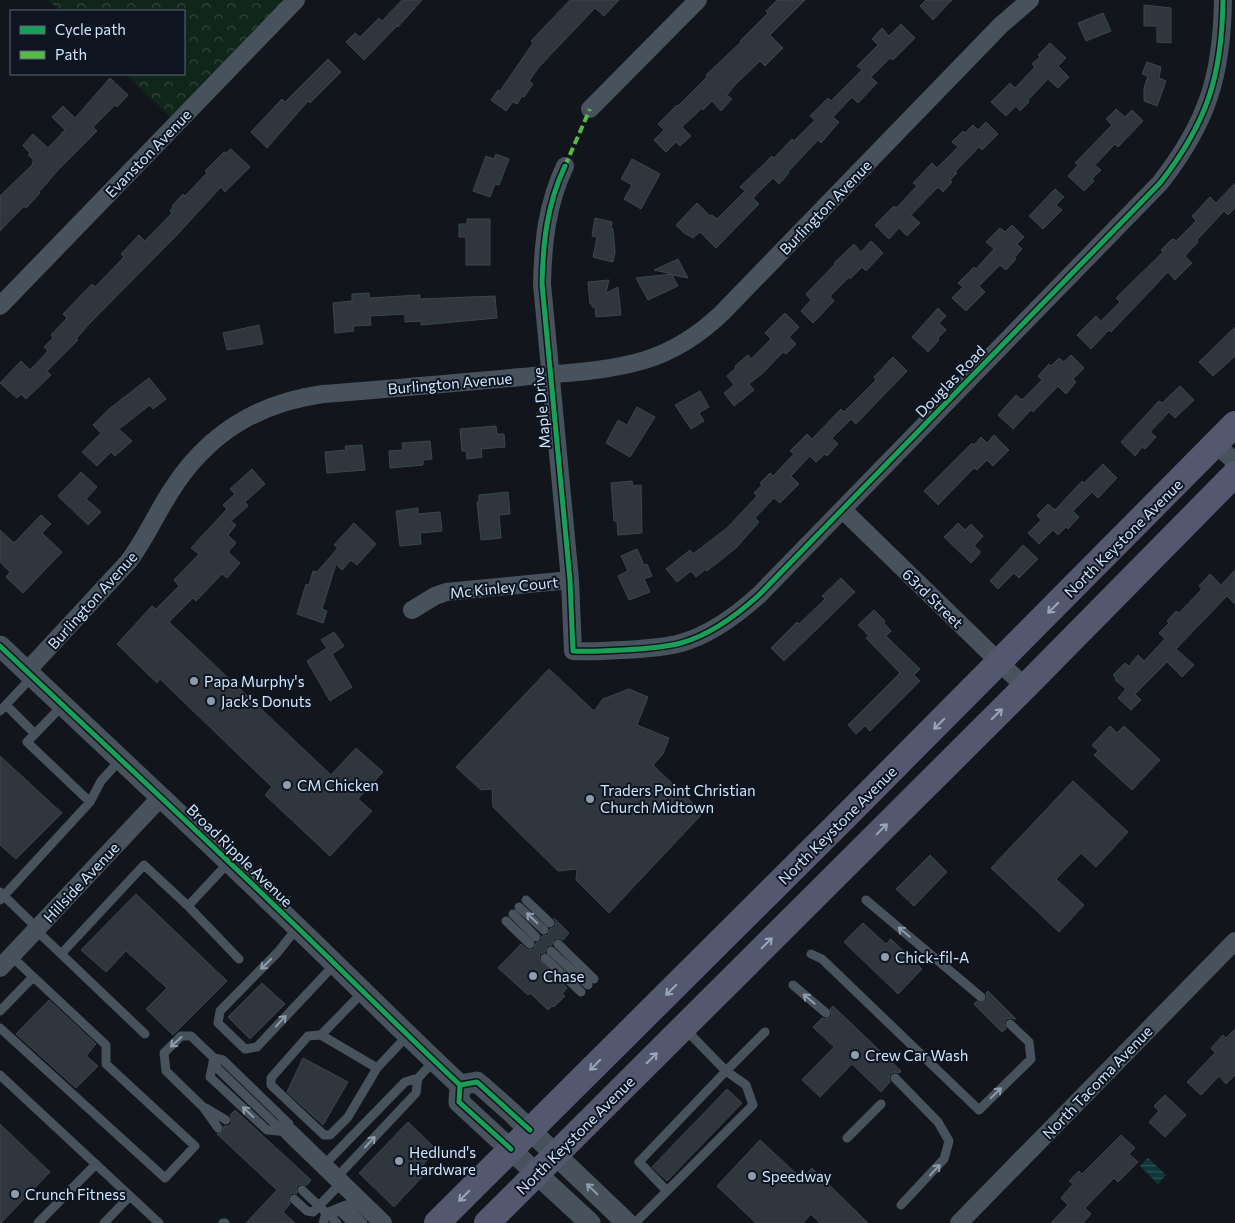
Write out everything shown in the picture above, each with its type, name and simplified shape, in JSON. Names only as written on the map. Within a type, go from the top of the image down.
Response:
[{"type":"main road","name":"North Keystone Avenue","points":[[437,1223],[1000,662],[1235,424]]},
{"type":"main road","name":"North Keystone Avenue","points":[[487,1223],[1235,474]]},
{"type":"street","name":"Evanston Avenue","points":[[0,306],[296,0]]},
{"type":"street","points":[[590,110],[698,0]]},
{"type":"street","name":"Burlington Avenue","points":[[30,674],[128,562],[187,467],[214,440],[238,423],[265,409],[308,396],[608,368],[646,360],[667,352],[700,332],[722,313],[1001,25],[1030,0]]},
{"type":"street","name":"Douglas Road","points":[[573,651],[598,652],[681,643],[710,630],[736,614],[759,595],[1154,190],[1173,166],[1197,126],[1211,91],[1222,38],[1223,0]]},
{"type":"street","name":"Maple Drive","points":[[565,166],[550,208],[542,252],[542,284],[570,580],[573,651]]},
{"type":"street","points":[[1216,444],[1235,462]]},
{"type":"street","name":"63rd Street","points":[[842,510],[1025,686]]},
{"type":"street","name":"Mc Kinley Court","points":[[412,610],[429,599],[446,592],[570,580]]},
{"type":"street","name":"Broad Ripple Avenue","points":[[0,646],[161,797],[460,1085]]},
{"type":"street","name":"Hillside Avenue","points":[[6,962],[161,797]]},
{"type":"street","name":"North Tacoma Avenue","points":[[958,1223],[1235,941]]},
{"type":"street","points":[[590,1223],[459,1102],[460,1085],[477,1082],[627,1223]]},
{"type":"street","points":[[289,1132],[384,1223]]},
{"type":"lane","points":[[30,674],[3,708],[35,734]]},
{"type":"lane","points":[[63,705],[27,742],[90,802]]},
{"type":"lane","points":[[120,759],[101,781],[90,802],[1,896],[145,1034]]},
{"type":"lane","points":[[188,906],[229,862]]},
{"type":"lane","points":[[60,954],[144,865],[188,906],[239,959]]},
{"type":"lane","points":[[866,900],[981,997]]},
{"type":"lane","points":[[523,904],[547,927]]},
{"type":"lane","points":[[509,918],[533,940]]},
{"type":"lane","points":[[297,928],[278,952],[220,1011],[218,1023],[245,1049],[257,1047],[334,965]]},
{"type":"lane","points":[[548,954],[588,985],[558,944]]},
{"type":"lane","points":[[811,954],[822,959],[979,1110],[1031,1059],[1029,1042],[1010,1024]]},
{"type":"lane","points":[[0,1028],[165,1178],[195,1146],[106,1064],[106,1045],[33,977],[6,962]]},
{"type":"lane","points":[[0,1011],[33,977]]},
{"type":"lane","points":[[793,985],[826,1013]]},
{"type":"lane","points":[[321,1035],[362,992]]},
{"type":"lane","points":[[635,1223],[753,1105],[746,1085],[726,1071],[683,1027]]},
{"type":"lane","points":[[667,1191],[639,1162],[765,1032]]},
{"type":"lane","points":[[377,1068],[321,1035],[308,1036],[271,1078],[271,1084],[324,1135],[330,1135],[348,1117],[377,1068],[407,1036]]},
{"type":"lane","points":[[214,1058],[210,1077],[267,1130],[289,1132],[289,1124],[223,1060],[214,1058],[191,1036],[181,1036],[164,1053],[166,1071],[203,1107],[218,1128]]},
{"type":"lane","points":[[324,1165],[405,1082],[418,1078],[434,1061]]},
{"type":"lane","points":[[0,1075],[159,1223]]},
{"type":"lane","points":[[294,1199],[307,1211],[313,1212],[416,1093],[418,1078]]},
{"type":"lane","points":[[895,1078],[938,1122],[948,1141],[944,1159],[901,1205]]},
{"type":"lane","points":[[847,1138],[881,1104]]},
{"type":"lane","points":[[203,1107],[226,1120]]},
{"type":"lane","points":[[38,1223],[96,1164]]},
{"type":"lane","points":[[302,1190],[337,1223]]},
{"type":"lane","points":[[104,1223],[130,1196]]},
{"type":"lane","points":[[326,1213],[346,1205],[363,1223]]},
{"type":"lane","points":[[326,1213],[341,1212],[352,1223]]},
{"type":"lane","points":[[325,1223],[326,1213]]},
{"type":"green space","points":[[48,0],[296,0],[177,123],[126,75],[185,75],[185,10],[59,10]]},
{"type":"shaded area","points":[[1148,1158],[1166,1175],[1158,1184],[1140,1166]]},
{"type":"building","points":[[402,0],[422,0],[398,27],[364,60],[346,42],[355,33],[360,37],[379,18],[382,21]]},
{"type":"building","points":[[570,0],[619,0],[604,16],[595,8],[539,67],[529,81],[533,84],[524,97],[522,96],[517,104],[513,102],[506,111],[491,100],[498,90],[500,91],[533,43],[531,41]]},
{"type":"building","points":[[777,0],[805,0],[770,35],[783,48],[765,66],[760,61],[735,85],[727,95],[732,99],[721,111],[712,101],[703,110],[702,108],[682,127],[691,136],[680,146],[676,142],[666,152],[654,140],[664,130],[658,124],[741,42],[768,13],[766,11]]},
{"type":"building","points":[[926,0],[952,0],[933,20],[920,6]]},
{"type":"building","points":[[1144,5],[1171,8],[1171,43],[1157,42],[1157,26],[1144,26]]},
{"type":"building","points":[[1103,13],[1111,31],[1086,41],[1078,23]]},
{"type":"building","points":[[901,24],[915,38],[893,60],[890,58],[871,77],[877,83],[858,103],[852,97],[833,117],[839,122],[821,143],[818,140],[779,184],[773,178],[753,198],[759,204],[716,248],[700,232],[693,238],[676,225],[697,203],[710,216],[712,215],[717,219],[745,191],[740,187],[772,156],[774,158],[792,139],[794,141],[815,120],[810,116],[828,98],[831,101],[862,70],[857,66],[878,45],[872,39],[882,28],[889,36]]},
{"type":"building","points":[[1050,43],[1066,58],[1058,66],[1069,77],[1058,88],[1048,79],[1020,111],[1016,106],[1006,116],[991,102],[1010,83],[1015,88],[1035,67],[1032,64],[1040,57],[1038,55]]},
{"type":"building","points":[[328,59],[341,72],[310,103],[308,101],[267,148],[251,132],[282,99],[285,102]]},
{"type":"building","points":[[1147,62],[1161,67],[1159,78],[1166,81],[1157,106],[1144,101],[1144,88],[1148,76],[1142,74]]},
{"type":"building","points":[[110,78],[128,95],[93,127],[97,131],[59,169],[26,208],[24,206],[0,231],[0,196],[33,164],[34,160],[28,155],[30,153],[23,146],[24,144],[33,134],[48,148],[65,130],[52,117],[63,106],[75,118]]},
{"type":"building","points":[[1116,109],[1125,117],[1132,110],[1143,121],[1118,147],[1115,144],[1095,165],[1101,170],[1084,191],[1068,176],[1078,165],[1075,163],[1112,125],[1106,119]]},
{"type":"building","points":[[986,122],[998,134],[982,150],[979,147],[955,172],[957,173],[950,180],[952,182],[943,192],[938,187],[911,215],[920,223],[907,236],[899,228],[889,239],[875,225],[894,206],[896,208],[917,186],[913,183],[932,163],[937,168],[958,147],[952,142],[963,131],[965,133],[973,125],[978,130]]},
{"type":"building","points":[[231,149],[250,167],[225,192],[221,187],[176,236],[90,323],[76,339],[78,340],[47,371],[51,375],[26,399],[21,394],[17,398],[0,383],[21,361],[30,370],[48,351],[44,347],[53,338],[51,335],[67,318],[63,314],[92,284],[95,287],[124,257],[121,254],[139,235],[145,241],[172,213],[170,211],[172,206],[183,194],[185,196],[207,173],[205,171],[224,152],[226,153]]},
{"type":"building","points":[[496,154],[509,159],[499,185],[495,184],[490,197],[473,191],[486,156],[494,159]]},
{"type":"building","points":[[632,159],[660,174],[641,209],[624,199],[632,185],[621,179]]},
{"type":"building","points":[[1235,183],[1235,208],[1228,215],[1224,211],[1197,240],[1198,242],[1185,256],[1192,263],[1175,280],[1168,272],[1111,332],[1109,330],[1091,349],[1077,335],[1096,316],[1101,321],[1120,302],[1116,298],[1163,252],[1161,250],[1171,240],[1174,239],[1176,241],[1196,221],[1192,216],[1210,197],[1216,203]]},
{"type":"building","points":[[1055,189],[1064,197],[1056,205],[1062,210],[1043,229],[1029,216]]},
{"type":"building","points":[[595,218],[612,222],[611,228],[613,229],[615,252],[613,262],[593,257],[597,237],[592,236]]},
{"type":"building","points":[[467,219],[490,219],[490,265],[466,265],[466,237],[459,237],[459,224],[467,224]]},
{"type":"building","points":[[1012,225],[1024,237],[1017,244],[1022,249],[1006,270],[1000,265],[979,286],[985,292],[966,311],[952,298],[963,287],[958,283],[974,267],[976,269],[994,249],[986,242],[1000,228],[1005,232]]},
{"type":"building","points":[[871,241],[883,253],[866,271],[862,267],[830,296],[834,301],[813,323],[801,311],[811,300],[806,294],[854,244],[861,252]]},
{"type":"building","points":[[678,259],[688,278],[672,275],[678,286],[648,300],[636,278],[672,274],[654,270]]},
{"type":"building","points":[[609,280],[606,293],[618,287],[621,315],[596,317],[595,307],[592,307],[592,304],[590,304],[588,282]]},
{"type":"building","points":[[369,293],[369,298],[420,295],[420,299],[495,296],[497,318],[421,325],[421,321],[405,322],[405,314],[370,316],[371,325],[353,326],[354,331],[335,333],[333,303],[352,301],[352,294]]},
{"type":"building","points":[[938,308],[946,316],[939,323],[946,330],[928,352],[912,337]]},
{"type":"building","points":[[785,313],[799,327],[789,337],[796,344],[786,354],[783,352],[763,373],[749,384],[754,390],[734,406],[724,393],[734,385],[727,376],[748,355],[751,359],[771,339],[765,333]]},
{"type":"building","points":[[259,325],[263,344],[227,350],[223,333]]},
{"type":"building","points":[[1235,327],[1235,356],[1213,376],[1199,362]]},
{"type":"building","points":[[1071,355],[1084,368],[1073,379],[1076,382],[1066,394],[1058,386],[1033,412],[1031,410],[1013,429],[998,415],[1016,395],[1022,400],[1042,380],[1038,376],[1049,364],[1051,366],[1059,358],[1064,362]]},
{"type":"building","points":[[893,357],[907,371],[856,424],[851,419],[832,438],[838,444],[827,456],[825,454],[816,462],[810,456],[791,476],[799,484],[780,503],[774,498],[755,518],[759,522],[736,548],[707,571],[706,569],[696,577],[691,571],[677,582],[666,569],[690,550],[693,554],[727,528],[757,496],[754,493],[762,485],[760,483],[770,473],[773,476],[794,454],[790,451],[807,434],[812,439],[841,409],[844,412],[876,380],[874,377]]},
{"type":"building","points":[[149,378],[166,399],[153,409],[150,405],[119,429],[132,441],[115,456],[111,452],[97,466],[82,452],[101,433],[93,425],[109,409]]},
{"type":"building","points":[[1180,386],[1194,400],[1175,418],[1169,412],[1150,432],[1156,437],[1145,449],[1142,447],[1135,456],[1121,442],[1159,401],[1162,403]]},
{"type":"building","points":[[700,391],[709,407],[699,413],[704,421],[691,429],[675,405]]},
{"type":"building","points":[[637,407],[655,417],[630,457],[606,443],[618,420],[627,425]]},
{"type":"building","points":[[496,426],[497,434],[504,434],[505,447],[481,449],[482,457],[467,459],[466,451],[462,451],[460,429]]},
{"type":"building","points":[[994,435],[1009,450],[993,466],[987,460],[977,470],[974,468],[938,505],[924,491],[972,443],[974,445],[981,437],[987,443]]},
{"type":"building","points":[[430,441],[432,459],[423,460],[423,465],[390,468],[389,451],[403,450],[402,443]]},
{"type":"building","points":[[362,445],[365,470],[327,473],[325,452],[346,450],[345,446]]},
{"type":"building","points":[[1103,464],[1117,478],[1098,498],[1092,492],[1073,511],[1079,517],[1068,529],[1066,527],[1058,535],[1053,530],[1039,544],[1028,533],[1041,520],[1037,515],[1048,504],[1055,510],[1082,481],[1084,483]]},
{"type":"building","points":[[252,469],[265,484],[245,502],[248,506],[231,521],[236,525],[228,535],[236,543],[228,552],[240,563],[227,578],[222,574],[196,601],[193,598],[169,622],[331,775],[356,748],[383,772],[358,799],[372,811],[330,856],[265,795],[272,787],[160,679],[157,683],[117,644],[152,606],[156,609],[179,586],[174,580],[199,554],[191,548],[227,509],[223,505],[235,494],[230,489]]},
{"type":"building","points":[[81,472],[97,487],[86,499],[101,512],[88,525],[58,496]]},
{"type":"building","points":[[632,481],[633,486],[641,485],[642,533],[618,535],[617,521],[614,521],[611,483]]},
{"type":"building","points":[[508,492],[510,514],[499,515],[501,538],[481,540],[477,502],[479,502],[479,495]]},
{"type":"building","points":[[418,508],[418,514],[440,512],[442,531],[420,533],[421,544],[400,546],[396,511]]},
{"type":"building","points":[[41,515],[51,524],[42,533],[62,552],[23,593],[6,577],[10,572],[0,562],[0,530],[14,543]]},
{"type":"building","points":[[354,523],[376,544],[357,565],[351,560],[342,570],[336,564],[322,609],[327,611],[323,623],[297,614],[306,584],[309,585],[313,571],[317,572],[338,548],[334,545]]},
{"type":"building","points":[[958,523],[965,530],[971,524],[983,536],[974,546],[981,552],[971,563],[944,537]]},
{"type":"building","points":[[1023,545],[1038,559],[1019,578],[1014,573],[998,589],[990,581]]},
{"type":"building","points":[[637,549],[644,565],[647,564],[652,576],[644,579],[650,592],[629,600],[618,576],[628,571],[621,556]]},
{"type":"building","points":[[1235,570],[1235,604],[1227,596],[1176,649],[1194,665],[1182,677],[1167,662],[1135,694],[1141,700],[1131,710],[1118,698],[1126,689],[1115,680],[1116,678],[1113,675],[1125,663],[1129,666],[1138,655],[1144,661],[1165,639],[1159,633],[1169,623],[1167,621],[1176,611],[1179,613],[1202,589],[1199,586],[1210,574],[1221,585]]},
{"type":"building","points":[[841,578],[855,592],[784,661],[771,648],[797,622],[799,624],[825,599],[822,596]]},
{"type":"building","points":[[874,610],[885,621],[884,623],[891,631],[886,636],[920,669],[914,675],[920,681],[870,731],[865,726],[856,734],[848,725],[900,673],[866,638],[869,636],[858,625]]},
{"type":"building","points":[[334,632],[344,646],[332,654],[352,687],[330,701],[307,661],[327,648],[321,640]]},
{"type":"building","name":"Traders Point Christian Church Midtown","points":[[549,669],[594,711],[603,699],[629,689],[648,697],[637,725],[669,738],[663,754],[653,765],[703,813],[609,913],[576,880],[577,869],[558,871],[493,807],[492,789],[481,790],[456,767]]},
{"type":"building","points":[[1110,726],[1117,733],[1124,726],[1160,760],[1132,790],[1094,755],[1098,751],[1092,745]]},
{"type":"building","points":[[0,756],[62,813],[16,859],[0,845]]},
{"type":"building","points":[[1073,781],[1128,832],[1096,867],[1081,853],[1056,879],[1084,905],[1059,932],[991,868]]},
{"type":"building","points":[[930,855],[947,872],[914,906],[896,889]]},
{"type":"building","points":[[136,894],[227,981],[173,1035],[146,1009],[167,988],[126,951],[106,972],[81,950]]},
{"type":"building","name":"Chase","points":[[554,918],[569,933],[563,940],[559,938],[554,939],[552,945],[547,946],[545,952],[540,954],[539,959],[567,988],[562,994],[565,996],[548,1010],[498,968],[521,944],[528,950],[534,949],[536,943],[541,941],[542,936],[548,935],[550,929],[555,927],[556,922]]},
{"type":"building","name":"Chick-fil-A","points":[[863,923],[886,944],[891,939],[922,969],[898,994],[844,942]]},
{"type":"building","points":[[262,983],[285,1004],[250,1039],[228,1017]]},
{"type":"building","points":[[988,991],[1016,1019],[1006,1019],[1004,1023],[1006,1029],[1002,1032],[974,1004],[977,1001],[980,1003],[985,1001]]},
{"type":"building","points":[[49,1000],[96,1044],[86,1056],[98,1066],[76,1088],[16,1034]]},
{"type":"building","name":"Crew Car Wash","points":[[833,1006],[901,1071],[890,1074],[890,1082],[881,1092],[852,1064],[820,1097],[802,1080],[834,1047],[813,1027],[822,1018],[830,1017],[832,1014],[830,1009]]},
{"type":"building","points":[[1235,1029],[1235,1075],[1226,1084],[1219,1076],[1201,1095],[1187,1082],[1215,1053],[1211,1048],[1223,1035],[1226,1038]]},
{"type":"building","points":[[303,1058],[348,1082],[323,1125],[287,1092]]},
{"type":"building","points":[[727,1089],[742,1103],[667,1181],[652,1167]]},
{"type":"building","points":[[1165,1095],[1186,1115],[1165,1137],[1149,1122],[1159,1111],[1154,1106]]},
{"type":"building","points":[[235,1110],[311,1180],[306,1186],[303,1184],[298,1185],[296,1189],[297,1194],[292,1193],[288,1197],[290,1204],[283,1212],[295,1223],[246,1223],[277,1190],[217,1134],[223,1131],[224,1126],[231,1124],[230,1115]]},
{"type":"building","name":"Hedlund's Hardware","points":[[408,1122],[437,1150],[416,1172],[422,1177],[394,1207],[359,1173]]},
{"type":"building","name":"Crunch Fitness","points":[[0,1124],[50,1172],[1,1223],[0,1223]]},
{"type":"building","points":[[1121,1135],[1135,1148],[1129,1154],[1138,1162],[1118,1182],[1114,1178],[1085,1208],[1091,1214],[1083,1223],[1051,1223],[1068,1205],[1061,1198],[1073,1184],[1069,1181],[1079,1171],[1082,1174]]},
{"type":"building","points":[[760,1140],[802,1179],[812,1168],[868,1223],[820,1223],[811,1214],[803,1223],[756,1223],[717,1186]]},
{"type":"marked path","points":[[565,166],[590,109]]},
{"type":"cycle path","points":[[565,166],[554,195],[547,223],[543,253],[542,284],[570,580],[573,651],[637,649],[674,645],[713,630],[742,610],[759,595],[1160,183],[1190,140],[1209,98],[1219,52],[1223,0]]},
{"type":"cycle path","points":[[0,646],[460,1085]]},
{"type":"cycle path","points":[[460,1085],[477,1082],[530,1130]]},
{"type":"cycle path","points":[[460,1085],[459,1102],[511,1149]]},
{"type":"place","name":"Papa Murphy's","points":[[194,681]]},
{"type":"place","name":"Jack's Donuts","points":[[211,701]]},
{"type":"place","name":"CM Chicken","points":[[287,785]]},
{"type":"place","name":"Traders Point Christian Church Midtown","points":[[590,799]]},
{"type":"place","name":"Chick-fil-A","points":[[885,957]]},
{"type":"place","name":"Chase","points":[[533,976]]},
{"type":"place","name":"Crew Car Wash","points":[[855,1055]]},
{"type":"place","name":"Hedlund's Hardware","points":[[399,1161]]},
{"type":"place","name":"Speedway","points":[[752,1176]]},
{"type":"place","name":"Crunch Fitness","points":[[15,1194]]}]
